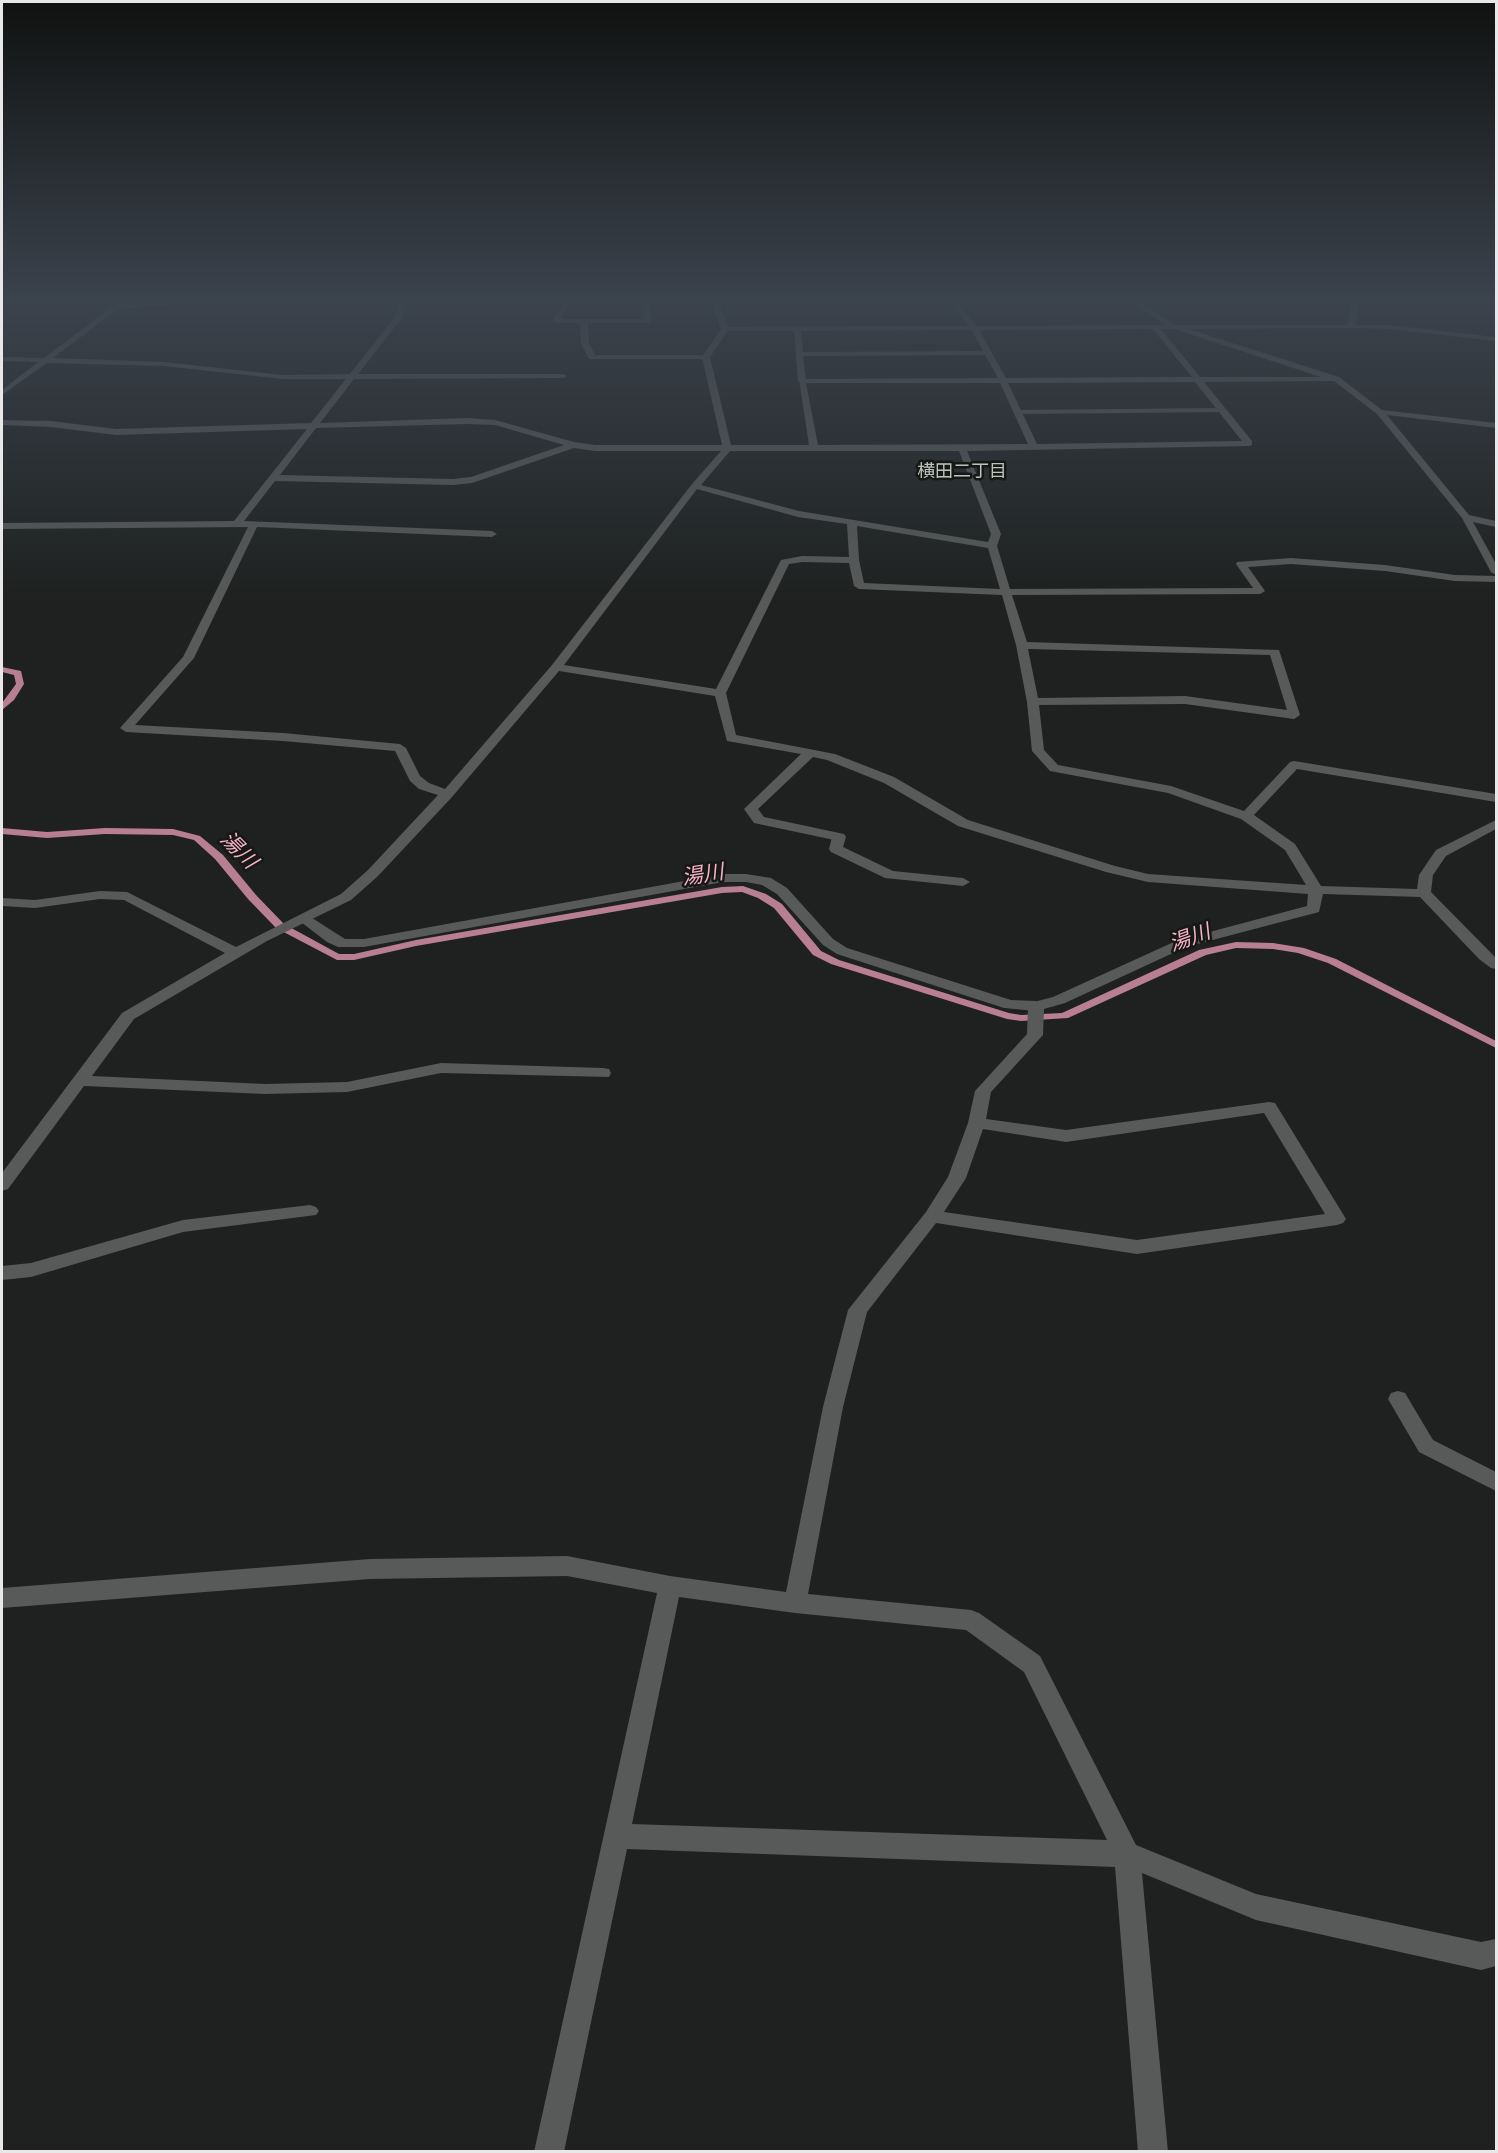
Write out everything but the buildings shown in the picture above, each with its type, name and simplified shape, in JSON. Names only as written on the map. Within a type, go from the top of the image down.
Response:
[{"type":"street","points":[[237,524],[270,478],[333,401]]},
{"type":"street","points":[[716,401],[727,449]]},
{"type":"street","points":[[806,401],[814,448]]},
{"type":"street","points":[[1013,401],[1034,447]]},
{"type":"street","points":[[2,422],[51,424],[116,432],[467,421],[495,423],[573,445],[595,448],[962,448],[1249,443],[1215,401]]},
{"type":"street","points":[[1368,401],[1380,412],[1466,518],[1497,572]]},
{"type":"street","points":[[1018,412],[1222,410]]},
{"type":"street","points":[[1380,412],[1497,425]]},
{"type":"street","points":[[270,478],[453,482],[472,480],[573,445]]},
{"type":"street","points":[[304,919],[343,944],[364,943],[723,878],[746,878],[766,881],[782,891],[828,942],[842,951],[1010,1005],[1036,1006],[1059,1000],[1180,944],[1314,909],[1316,890],[1290,847],[1246,816],[1171,790],[1054,768],[1038,751],[1033,702],[1022,645],[992,546],[996,534],[962,448]]},
{"type":"street","points":[[2,1185],[128,1016],[262,938],[346,897],[373,873],[447,794],[556,667],[695,486],[727,449]]},
{"type":"street","points":[[695,486],[798,514],[992,546]]},
{"type":"street","points":[[1466,518],[1497,524]]},
{"type":"street","points":[[852,522],[854,560],[859,586],[1007,591],[1260,591],[1241,564],[1291,561],[1385,568],[1455,578],[1497,579]]},
{"type":"street","points":[[254,524],[188,658],[126,728],[283,737],[400,748],[415,778],[424,786],[447,794]]},
{"type":"street","points":[[2,526],[254,524],[492,534]]},
{"type":"street","points":[[854,560],[802,559],[785,562],[720,693],[732,738],[831,757],[890,780],[963,823],[1111,869],[1148,878],[1316,890],[1424,893],[1484,956],[1497,965]]},
{"type":"street","points":[[1022,645],[1275,652],[1294,715],[1185,700],[1033,702]]},
{"type":"street","points":[[556,667],[720,693]]},
{"type":"street","points":[[810,753],[751,809],[759,820],[840,837],[836,849],[890,875],[963,882]]},
{"type":"street","points":[[1246,816],[1294,765],[1497,798]]},
{"type":"street","points":[[1424,893],[1426,875],[1441,853],[1497,824]]},
{"type":"street","points":[[2,902],[35,904],[100,895],[127,896],[236,953]]},
{"type":"street","points":[[795,1603],[833,1407],[858,1310],[932,1215],[957,1178],[977,1123],[983,1091],[1035,1035],[1036,1006]]},
{"type":"street","points":[[79,1081],[265,1089],[347,1087],[441,1068],[603,1073]]},
{"type":"street","points":[[932,1215],[1137,1246],[1336,1219],[1269,1107],[1066,1136],[977,1123]]},
{"type":"street","points":[[2,1273],[32,1270],[183,1227],[310,1211]]},
{"type":"street","points":[[1398,1400],[1426,1446],[1497,1482]]},
{"type":"street","points":[[2,1598],[370,1569],[567,1566],[670,1586],[795,1603],[971,1620],[1032,1664],[1127,1854],[1154,2151]]},
{"type":"street","points":[[549,2151],[670,1586]]},
{"type":"street","points":[[617,1836],[1127,1854],[1256,1907],[1481,1956],[1497,1953]]},
{"type":"waterway","name":"湯川","points":[[2,670],[18,673],[20,684],[2,707]]},
{"type":"waterway","name":"湯川","points":[[2,831],[47,835],[105,831],[173,832],[197,838],[219,857],[280,926],[337,957],[354,957],[416,943],[722,890],[743,889],[762,896],[778,906],[817,953],[835,962],[1007,1016],[1021,1018],[1064,1016],[1203,952],[1236,945],[1273,946],[1300,950],[1332,961],[1496,1045]]},
{"type":"district","name":"横田二丁目","points":[[962,472]]}]
